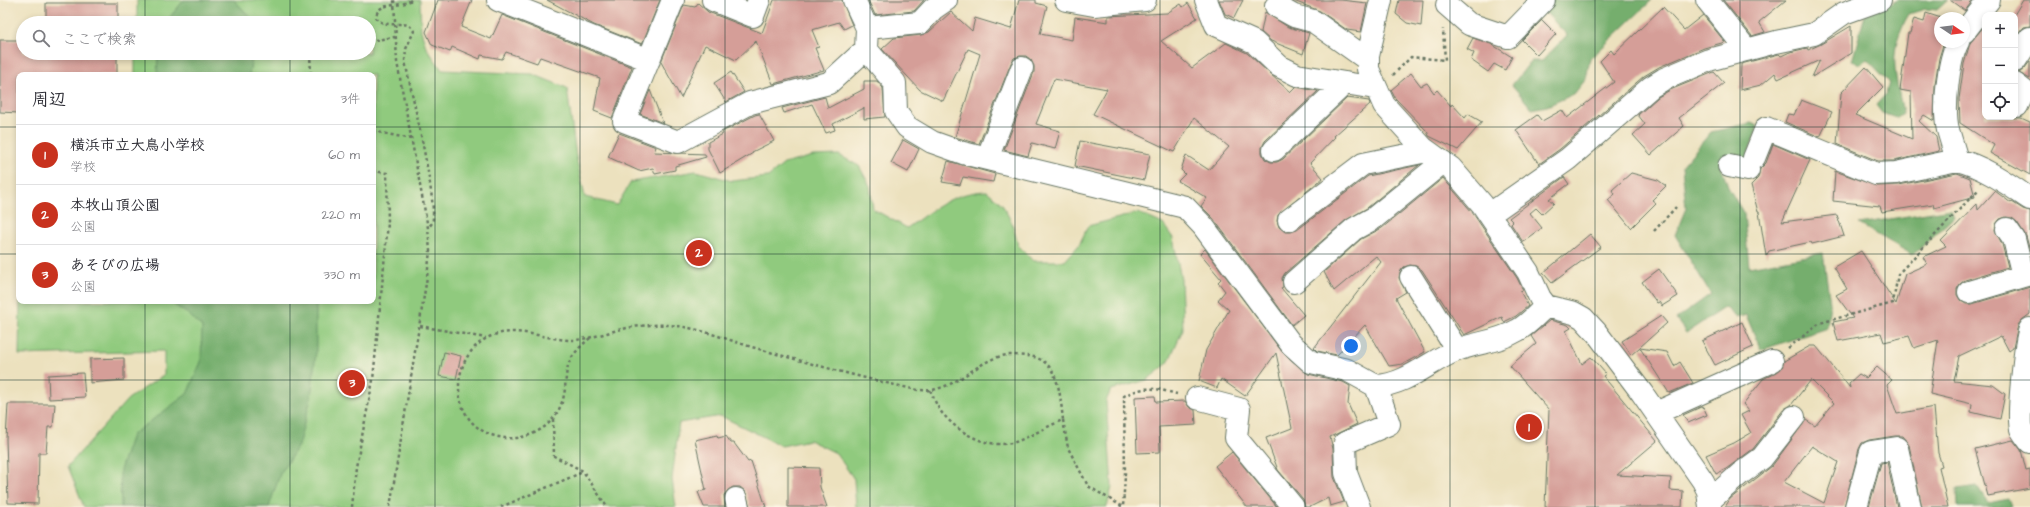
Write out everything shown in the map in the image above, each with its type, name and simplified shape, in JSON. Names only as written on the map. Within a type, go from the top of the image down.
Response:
[{"type":"street","points":[[498,0],[649,60]]},
{"type":"street","points":[[673,0],[624,121],[678,142],[750,103],[829,83],[866,49]]},
{"type":"street","points":[[713,0],[753,16],[759,0]]},
{"type":"street","points":[[854,0],[867,28],[866,49],[895,83],[896,111],[907,127],[932,142],[987,159],[1185,207],[1203,226],[1291,344],[1311,362],[1347,370],[1376,386],[1385,386],[1397,382],[1457,350],[1502,339],[1520,329],[1546,306]]},
{"type":"street","points":[[867,28],[920,23],[933,9],[946,0]]},
{"type":"street","points":[[1066,0],[1094,5],[1145,0]]},
{"type":"street","points":[[1206,0],[1216,25],[1254,42],[1279,66],[1297,75],[1376,89]]},
{"type":"street","points":[[1381,0],[1368,60],[1368,69],[1384,105],[1435,157],[1451,168],[1490,214],[1528,272],[1540,298],[1546,306],[1574,313],[1583,318],[1656,413],[1703,481],[1708,492],[1710,504]]},
{"type":"street","points":[[1446,9],[1469,24],[1508,37],[1544,0]]},
{"type":"street","points":[[1707,0],[1747,50]]},
{"type":"street","points":[[1490,214],[1568,159],[1652,87],[1664,79],[1709,60],[1814,34],[1844,13],[1880,0]]},
{"type":"street","points":[[1970,24],[1989,0]]},
{"type":"street","points":[[1276,6],[1294,16],[1312,21],[1368,60]]},
{"type":"street","points":[[2018,56],[2030,38]]},
{"type":"street","points":[[1955,48],[1950,67],[1947,91],[1948,128],[1957,160]]},
{"type":"street","points":[[987,159],[1022,68]]},
{"type":"street","points":[[1274,150],[1345,83]]},
{"type":"street","points":[[2018,86],[2024,91],[2018,104]]},
{"type":"street","points":[[1744,165],[1766,128],[1876,174],[1896,173],[1957,160],[1967,162],[2030,199]]},
{"type":"street","points":[[1290,220],[1363,164],[1435,157]]},
{"type":"street","points":[[1294,282],[1354,229],[1374,218],[1435,157]]},
{"type":"street","points":[[1969,292],[2026,276],[2014,239],[2007,229]]},
{"type":"street","points":[[1412,277],[1457,350]]},
{"type":"street","points":[[2030,329],[2024,357],[2020,428],[2030,442]]},
{"type":"street","points":[[1656,413],[1772,361]]},
{"type":"street","points":[[1358,507],[1346,473],[1345,443],[1389,424],[1376,386]]},
{"type":"street","points":[[1197,398],[1239,409],[1236,438],[1293,507]]},
{"type":"street","points":[[1710,504],[1740,474],[1762,458],[1794,417]]},
{"type":"street","points":[[1856,507],[1871,452],[1897,448],[1910,507]]},
{"type":"path","points":[[411,0],[405,3],[394,2],[380,6],[376,12],[376,18],[380,23],[409,25],[414,31],[406,49],[405,61],[431,194],[432,224],[428,228]]},
{"type":"path","points":[[390,507],[420,326],[430,251],[428,228],[397,62],[394,2]]},
{"type":"path","points":[[1376,89],[1412,57],[1445,60],[1446,9]]},
{"type":"path","points":[[376,40],[395,37]]},
{"type":"path","points":[[311,60],[312,72]]},
{"type":"path","points":[[376,132],[411,140]]},
{"type":"path","points":[[352,507],[356,467],[373,380],[388,223],[387,173],[376,171]]},
{"type":"path","points":[[1772,361],[1820,323],[1893,303],[1898,274],[1993,176]]},
{"type":"path","points":[[1654,231],[1676,207]]},
{"type":"path","points":[[590,338],[578,349],[570,361],[564,377],[563,401],[553,419],[534,434],[516,439],[494,436],[478,427],[465,412],[459,394],[459,374],[466,357],[480,342],[498,333],[516,332],[562,339],[590,338],[641,325],[669,325],[704,331],[758,349],[918,390],[930,390],[947,386],[985,362],[999,356],[1029,356],[1042,359],[1048,364],[1054,373],[1058,383],[1068,448],[1088,486],[1123,507],[1125,476],[1124,396],[1138,389],[1150,388],[1165,390]]},
{"type":"path","points":[[420,326],[488,338]]},
{"type":"path","points":[[930,390],[942,414],[956,426],[982,441],[994,444],[1018,441],[1063,420]]},
{"type":"path","points":[[553,419],[554,456],[583,471],[607,507]]},
{"type":"path","points":[[501,507],[583,471]]},
{"type":"green space","points":[[137,0],[420,0],[421,30],[426,47],[442,70],[532,74],[567,88],[576,156],[585,197],[617,205],[631,182],[696,171],[732,181],[768,177],[784,164],[813,156],[839,155],[859,166],[870,186],[873,209],[907,228],[935,208],[954,198],[975,192],[987,191],[1002,204],[1012,223],[1018,245],[1033,261],[1065,261],[1079,245],[1088,226],[1138,213],[1163,224],[1173,238],[1181,279],[1183,329],[1168,363],[1147,380],[1111,390],[1106,401],[1112,487],[1107,507],[856,507],[854,479],[836,453],[809,440],[782,446],[721,416],[679,423],[672,479],[676,507],[84,507],[68,466],[128,399],[164,375],[164,351],[19,355],[20,304],[376,304],[376,72],[135,72],[135,60],[376,60],[376,16],[137,16]]},
{"type":"green space","points":[[184,0],[234,0],[249,16],[171,16]]},
{"type":"green space","points":[[1553,0],[1652,0],[1590,59],[1586,79],[1574,94],[1547,106],[1532,109],[1512,85],[1531,61],[1542,61],[1567,35],[1544,11]]},
{"type":"green space","points":[[1898,0],[1948,0],[1937,10],[1925,9],[1909,14],[1902,27],[1895,51],[1895,62],[1897,86],[1903,113],[1896,118],[1882,113],[1876,105],[1886,94],[1889,82],[1867,59],[1860,64],[1852,61],[1865,15]]},
{"type":"green space","points":[[158,60],[252,60],[250,72],[157,72]]},
{"type":"green space","points":[[1751,123],[1758,126],[1744,165],[1720,163],[1728,187],[1744,214],[1749,267],[1823,253],[1830,303],[1827,328],[1761,350],[1746,315],[1737,318],[1725,307],[1686,333],[1676,319],[1711,294],[1675,235],[1686,208],[1682,166],[1711,132]]},
{"type":"green space","points":[[1951,209],[1954,217],[1913,255],[1859,224]]},
{"type":"green space","points":[[173,304],[316,304],[316,352],[311,398],[298,446],[280,474],[269,507],[121,507],[120,470],[132,435],[187,394],[201,362],[202,327],[188,314]]},
{"type":"green space","points":[[1977,486],[1988,503],[2009,499],[2012,507],[1958,507],[1957,489]]},
{"type":"building","points":[[438,0],[472,0],[461,27],[491,39],[502,15],[632,67],[612,118],[594,111],[600,78],[540,57],[537,63],[506,52],[502,59],[481,55],[480,59],[452,47],[450,52],[432,45],[426,32]]},
{"type":"building","points":[[547,0],[660,0],[642,44],[594,25]]},
{"type":"building","points":[[774,0],[842,0],[852,25],[844,29],[839,22],[812,30],[819,47],[815,48],[824,70],[773,84],[756,41],[736,60],[705,45],[681,98],[661,62],[684,5],[695,7],[698,3],[708,12],[762,33]]},
{"type":"building","points":[[868,0],[924,0],[914,11],[875,15]]},
{"type":"building","points":[[1019,0],[1036,0],[1036,3],[1047,6],[1040,34],[1072,40],[1075,17],[1108,22],[1108,16],[1167,13],[1181,4],[1183,7],[1188,3],[1197,18],[1161,41],[1192,68],[1226,43],[1247,53],[1290,92],[1295,87],[1318,91],[1265,141],[1262,147],[1262,153],[1265,159],[1271,162],[1277,162],[1283,159],[1347,98],[1369,101],[1370,104],[1334,136],[1335,137],[1310,163],[1323,178],[1278,215],[1277,221],[1279,227],[1285,232],[1297,230],[1368,176],[1419,165],[1367,208],[1346,220],[1285,273],[1282,278],[1283,287],[1281,288],[1304,315],[1292,325],[1213,218],[1201,206],[1207,198],[1178,181],[1185,174],[1181,170],[1186,155],[1209,170],[1229,147],[1194,118],[1174,152],[1093,114],[1107,89],[1054,79],[1036,124],[1060,131],[1055,149],[1032,143],[1028,156],[1004,150],[1034,72],[1034,66],[1031,60],[1026,56],[1014,58],[1011,63],[979,144],[955,137],[980,54],[968,49],[943,101],[920,90],[882,49],[894,38],[921,35],[929,32],[951,12],[972,31],[975,18],[1011,29]]},
{"type":"building","points":[[1219,0],[1243,0],[1234,18],[1225,14]]},
{"type":"building","points":[[1291,0],[1341,0],[1367,3],[1361,32],[1347,30],[1320,11]]},
{"type":"building","points":[[1399,0],[1423,0],[1421,26],[1407,23],[1396,14]]},
{"type":"building","points":[[1723,0],[1786,0],[1759,22],[1765,32],[1752,36]]},
{"type":"building","points":[[1950,0],[1973,0],[1965,11]]},
{"type":"building","points":[[2023,0],[2030,0],[2030,26],[2024,27],[2018,34],[2018,12],[2016,12]]},
{"type":"building","points":[[46,3],[118,3],[118,16],[46,16]]},
{"type":"building","points":[[1663,7],[1684,30],[1703,15],[1725,42],[1704,48],[1659,67],[1644,76],[1560,149],[1539,164],[1516,130],[1537,115],[1542,121],[1562,110],[1567,118],[1614,82],[1600,61],[1611,50],[1614,54]]},
{"type":"building","points":[[1265,12],[1288,27],[1309,33],[1303,54],[1271,41],[1261,32]]},
{"type":"building","points":[[1926,13],[1934,16],[1934,48],[1942,48],[1935,84],[1934,121],[1924,115],[1919,121],[1936,137],[1939,151],[1894,161],[1878,161],[1837,144],[1841,93],[1866,67],[1883,87],[1855,115],[1912,139],[1911,92],[1900,90],[1908,33],[1910,33],[1914,19],[1924,22]]},
{"type":"building","points":[[1542,20],[1556,34],[1537,55],[1522,40]]},
{"type":"building","points":[[1851,26],[1851,53],[1812,77],[1820,60],[1778,79],[1775,73],[1761,85],[1740,90],[1741,64],[1779,54],[1781,56],[1807,48],[1808,50]]},
{"type":"building","points":[[1982,29],[1982,120],[2018,120],[2018,118],[2021,118],[2030,122],[2030,175],[1990,153],[1994,145],[1960,123],[1959,99],[1964,64],[1969,48],[1970,48],[1970,43]]},
{"type":"building","points":[[1473,38],[1491,44],[1512,57],[1505,70],[1494,64],[1488,72],[1471,60],[1474,53],[1467,49]]},
{"type":"building","points":[[0,40],[16,40],[16,60],[117,60],[117,72],[16,72],[16,113],[0,112]]},
{"type":"building","points":[[2030,61],[2030,79],[2019,73]]},
{"type":"building","points":[[731,72],[744,92],[726,102],[714,83]]},
{"type":"building","points":[[1714,72],[1724,83],[1679,118],[1684,126],[1651,155],[1633,135],[1645,124],[1638,115],[1658,97],[1670,90]]},
{"type":"building","points":[[1411,73],[1421,86],[1427,83],[1434,93],[1437,90],[1451,106],[1452,104],[1465,118],[1468,114],[1482,122],[1458,150],[1429,136],[1427,131],[1395,98],[1391,90]]},
{"type":"building","points":[[864,81],[877,81],[883,88],[885,117],[864,119],[864,108],[833,124],[835,130],[826,133],[812,104],[784,113],[782,108],[825,97],[828,108],[864,89]]},
{"type":"building","points":[[650,90],[663,123],[640,114]]},
{"type":"building","points":[[1801,100],[1832,112],[1820,137],[1785,122],[1788,114],[1794,115]]},
{"type":"building","points":[[759,114],[774,141],[752,152],[753,153],[720,173],[708,149],[708,142],[723,134],[722,132]]},
{"type":"building","points":[[619,133],[656,147],[654,152],[705,154],[706,157],[675,166],[675,170],[655,174],[653,168],[639,171],[608,157]]},
{"type":"building","points":[[903,140],[919,149],[908,172],[891,163]]},
{"type":"building","points":[[1080,141],[1150,154],[1144,180],[1075,166]]},
{"type":"building","points":[[1773,144],[1810,160],[1782,222],[1837,215],[1844,236],[1812,244],[1811,242],[1769,251],[1766,256],[1759,212],[1751,185],[1758,178],[1760,169],[1766,163]]},
{"type":"building","points":[[948,161],[995,174],[993,182],[963,177],[960,185],[942,182]]},
{"type":"building","points":[[1835,171],[1877,186],[1899,185],[1957,173],[1970,178],[1975,197],[1934,208],[1933,204],[1882,212],[1880,206],[1833,201]]},
{"type":"building","points":[[1631,173],[1658,180],[1666,186],[1652,200],[1656,203],[1631,228],[1608,200],[1615,194],[1612,190]]},
{"type":"building","points":[[1564,177],[1569,184],[1549,199],[1554,203],[1542,214],[1536,208],[1530,213],[1542,228],[1523,242],[1511,224],[1513,222],[1509,218]]},
{"type":"building","points":[[1443,178],[1472,212],[1517,278],[1523,290],[1520,291],[1528,306],[1516,316],[1504,322],[1502,317],[1464,335],[1422,270],[1416,266],[1410,265],[1404,267],[1400,272],[1399,278],[1406,292],[1396,298],[1425,352],[1403,364],[1389,366],[1365,325],[1337,355],[1317,351],[1314,348],[1381,262],[1376,256],[1334,291],[1324,272],[1361,239],[1382,228]]},
{"type":"building","points":[[1995,191],[2011,203],[2012,202],[2023,209],[2030,211],[2030,252],[2026,236],[2017,222],[2012,218],[2006,217],[2000,219],[1996,224],[1995,230],[2002,244],[2008,267],[1965,280],[1957,289],[1957,295],[1961,301],[1966,304],[1972,304],[2030,287],[2030,314],[2018,325],[2013,348],[2009,351],[2001,336],[1959,356],[1954,381],[1993,385],[2005,394],[2000,419],[1971,412],[1972,404],[1930,394],[1938,340],[1914,348],[1909,336],[1884,342],[1881,333],[1838,341],[1833,322],[1853,318],[1836,295],[1847,289],[1834,267],[1861,251],[1896,304],[1905,274],[1927,264],[1923,257],[1946,246],[1941,241],[1977,204],[1978,210]]},
{"type":"building","points":[[1590,234],[1601,247],[1552,283],[1543,273]]},
{"type":"building","points":[[1205,249],[1283,353],[1308,374],[1343,382],[1350,386],[1348,404],[1357,424],[1330,437],[1333,449],[1334,477],[1344,502],[1330,506],[1328,498],[1310,507],[1305,507],[1303,499],[1278,470],[1266,438],[1292,428],[1276,353],[1245,396],[1221,379],[1217,388],[1199,381],[1206,350],[1229,310],[1218,300],[1225,291],[1218,282],[1221,279],[1200,254]]},
{"type":"building","points":[[1659,269],[1678,296],[1662,306],[1659,302],[1657,303],[1642,282]]},
{"type":"building","points":[[1661,316],[1667,323],[1631,355],[1622,341]]},
{"type":"building","points":[[1550,320],[1568,325],[1571,328],[1566,331],[1582,364],[1591,357],[1606,374],[1603,376],[1657,441],[1617,475],[1671,478],[1670,490],[1683,491],[1682,507],[1545,507],[1549,410],[1510,366],[1536,344],[1531,336]]},
{"type":"building","points":[[1742,322],[1753,347],[1715,365],[1702,341]]},
{"type":"building","points":[[1810,346],[1816,346],[1850,388],[1849,383],[1859,374],[1866,378],[1877,367],[1892,380],[1887,385],[1897,414],[1934,407],[1938,453],[1942,466],[1939,467],[1948,507],[1922,507],[1909,445],[1902,436],[1895,436],[1869,440],[1862,443],[1859,449],[1844,507],[1725,507],[1730,499],[1772,466],[1806,420],[1815,426],[1834,403],[1811,380],[1791,405],[1784,409],[1753,449],[1726,469],[1716,474],[1706,455],[1734,443],[1751,433],[1741,415],[1749,411],[1743,404],[1763,379],[1782,368],[1784,361]],"holes":[[[1812,446],[1838,462],[1824,503],[1784,482]]]},
{"type":"building","points":[[1640,348],[1667,352],[1674,366],[1680,362],[1693,383],[1669,393]]},
{"type":"building","points":[[444,352],[461,356],[456,379],[439,376]]},
{"type":"building","points":[[124,358],[124,380],[90,383],[90,359]]},
{"type":"building","points":[[83,373],[85,397],[49,399],[48,375]]},
{"type":"building","points":[[1155,396],[1156,402],[1185,401],[1189,407],[1195,410],[1196,425],[1159,427],[1160,452],[1137,453],[1135,397]]},
{"type":"building","points":[[8,404],[55,404],[53,427],[48,427],[46,453],[39,453],[38,504],[8,503],[6,439]]},
{"type":"building","points":[[1703,406],[1707,415],[1688,423],[1683,415]]},
{"type":"building","points":[[717,435],[718,438],[726,436],[731,443],[734,443],[748,462],[751,461],[766,507],[750,507],[745,491],[740,487],[733,487],[724,495],[725,507],[704,507],[698,492],[706,490],[695,440]]},
{"type":"building","points":[[2013,440],[2021,450],[2026,470],[2030,469],[2030,488],[1988,496],[1975,449]]},
{"type":"building","points":[[1232,452],[1277,507],[1247,507],[1215,466]]},
{"type":"building","points":[[1887,462],[1897,507],[1869,507],[1881,463]]},
{"type":"building","points":[[788,467],[819,468],[820,487],[827,507],[788,507]]},
{"type":"place","name":"本牧山頂公園","points":[[699,253]]},
{"type":"place","name":"あそびの広場","points":[[352,383]]},
{"type":"place","name":"横浜市立大鳥小学校","points":[[1529,427]]}]
